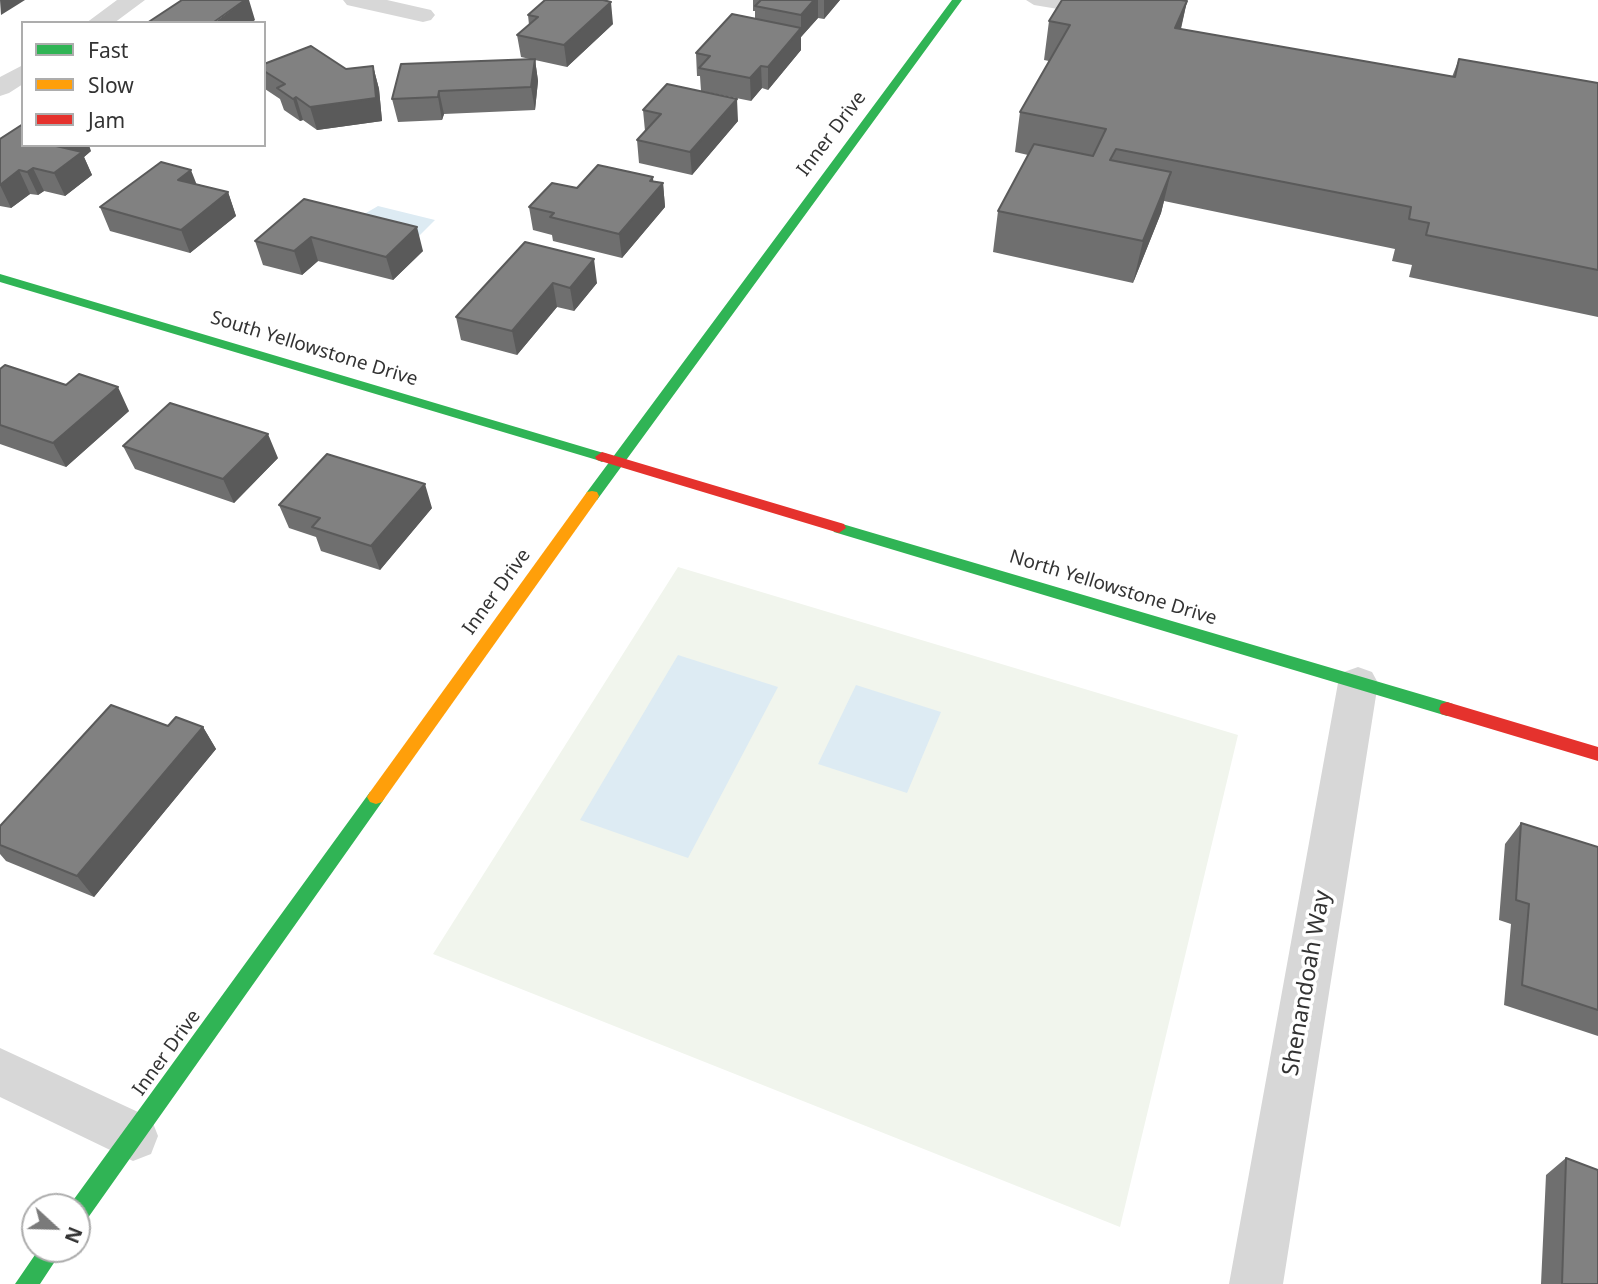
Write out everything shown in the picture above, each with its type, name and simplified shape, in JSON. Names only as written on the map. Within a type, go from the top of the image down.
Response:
[{"type":"street","points":[[101,21],[133,0]]},
{"type":"street","points":[[355,0],[424,15]]},
{"type":"street","name":"Inner Drive","points":[[91,1194],[617,461],[957,0]]},
{"type":"street","points":[[0,88],[21,73]]},
{"type":"street","name":"South Yellowstone Drive","points":[[0,278],[617,461]]},
{"type":"street","name":"North Yellowstone Drive","points":[[617,461],[1598,754]]},
{"type":"street","name":"Shenandoah Way","points":[[1256,1284],[1358,682]]},
{"type":"street","points":[[0,1072],[133,1136]]},
{"type":"street","points":[[26,1284],[42,1263]]},
{"type":"lane","points":[[1034,0],[1076,7]]},
{"type":"shaded area","points":[[378,206],[435,220],[418,237],[361,216]]},
{"type":"shaded area","points":[[678,567],[1238,735],[1120,1227],[433,954]]},
{"type":"shaded area","points":[[678,655],[778,687],[688,858],[580,820]]},
{"type":"shaded area","points":[[856,685],[941,712],[907,793],[818,764]]},
{"type":"building","points":[[182,0],[245,0],[215,21],[150,21]]},
{"type":"building","points":[[545,0],[611,2],[564,45],[517,35],[538,17],[528,15]]},
{"type":"building","points":[[761,0],[814,0],[801,15],[755,6]]},
{"type":"building","points":[[1062,0],[1181,0],[1187,1],[1175,28],[1455,77],[1459,59],[1598,83],[1598,270],[1426,235],[1429,223],[1409,219],[1411,207],[1116,149],[1110,160],[1171,172],[1143,241],[998,211],[1034,144],[1093,156],[1106,129],[1020,112],[1070,25],[1049,21]]},
{"type":"building","points":[[732,14],[801,28],[768,67],[761,66],[750,78],[699,68],[710,56],[696,53]]},
{"type":"building","points":[[311,46],[346,69],[373,66],[376,98],[310,107],[277,88],[285,84],[266,72],[266,63]]},
{"type":"building","points":[[535,59],[531,87],[439,91],[438,97],[392,99],[401,64]]},
{"type":"building","points":[[667,84],[737,99],[690,152],[637,140],[661,114],[643,110]]},
{"type":"building","points":[[21,125],[21,147],[60,147],[82,152],[54,173],[33,168],[27,172],[19,170],[0,185],[0,139]]},
{"type":"building","points":[[161,162],[191,170],[178,180],[228,192],[181,230],[100,207]]},
{"type":"building","points":[[598,165],[653,177],[650,181],[663,183],[619,234],[550,217],[554,213],[529,207],[552,183],[577,188]]},
{"type":"building","points":[[304,199],[417,227],[386,257],[311,237],[294,251],[255,241]]},
{"type":"building","points":[[525,242],[594,259],[570,288],[553,283],[512,331],[456,317]]},
{"type":"building","points":[[5,365],[66,385],[79,374],[118,387],[53,443],[0,425],[0,369]]},
{"type":"building","points":[[170,403],[268,434],[223,479],[123,446]]},
{"type":"building","points":[[327,454],[425,484],[371,546],[312,527],[320,518],[279,505]]},
{"type":"building","points":[[111,705],[168,726],[176,717],[203,727],[77,876],[0,845],[0,826]]},
{"type":"building","points":[[1521,823],[1598,847],[1598,1010],[1522,985],[1529,904],[1516,900]]},
{"type":"building","points":[[1566,1158],[1598,1170],[1598,1284],[1562,1284]]},
{"type":"traffic: fast","points":[[592,496],[957,0]]},
{"type":"traffic: fast","points":[[0,278],[602,457]]},
{"type":"traffic: fast","points":[[839,528],[1447,709]]},
{"type":"traffic: fast","points":[[91,1194],[376,797]]},
{"type":"traffic: fast","points":[[26,1284],[42,1263]]},
{"type":"traffic: slow","points":[[376,797],[592,496]]},
{"type":"traffic: jam","points":[[602,457],[839,528]]},
{"type":"traffic: jam","points":[[1447,709],[1598,754]]}]
